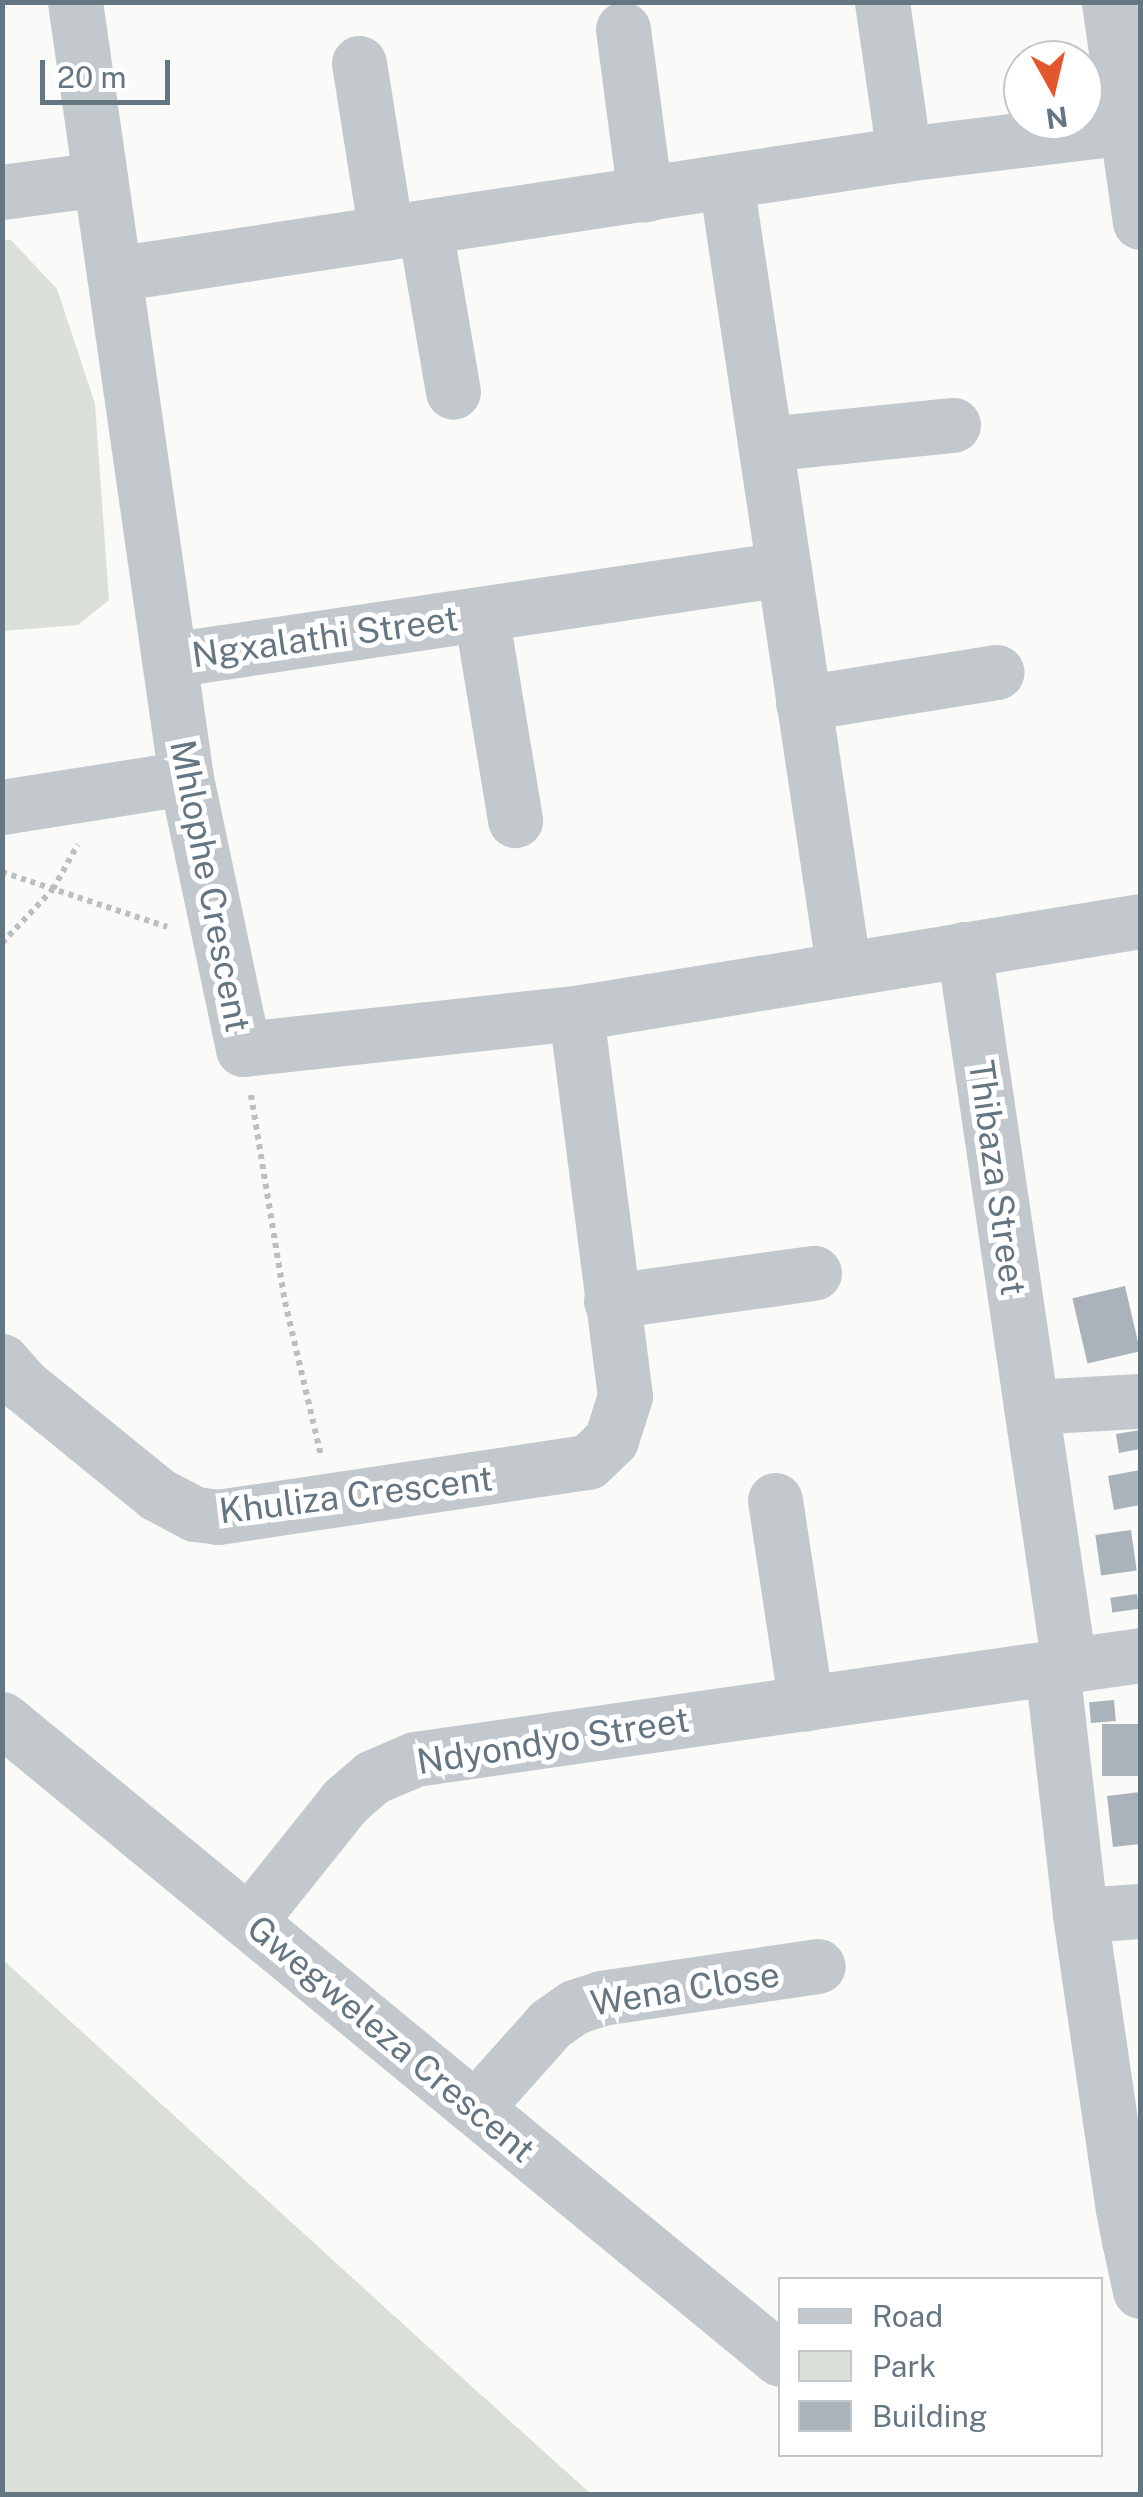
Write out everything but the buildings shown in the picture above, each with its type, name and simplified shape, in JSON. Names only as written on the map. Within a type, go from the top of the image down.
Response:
[{"type":"street","name":"Mhlophe Crescent","points":[[74,2],[186,778],[243,1049],[576,1013],[843,966],[1140,921]]},
{"type":"street","points":[[882,2],[904,154]]},
{"type":"street","points":[[1109,2],[1140,222]]},
{"type":"street","points":[[623,29],[645,194]]},
{"type":"street","points":[[359,63],[453,392]]},
{"type":"street","points":[[114,274],[904,154],[1128,127]]},
{"type":"street","points":[[2,192],[100,179]]},
{"type":"street","points":[[726,182],[843,966]]},
{"type":"street","points":[[765,444],[953,424]]},
{"type":"street","name":"Ngxalathi Street","points":[[169,660],[783,569]]},
{"type":"street","name":"Ngxalathi Street","points":[[480,614],[515,820]]},
{"type":"street","points":[[804,703],[997,672]]},
{"type":"street","points":[[2,807],[186,778]]},
{"type":"street","name":"Thibaza Street","points":[[964,949],[1031,1408],[1060,1666],[1080,1915],[1137,2256]]},
{"type":"street","name":"Khuliza Crescent","points":[[2,1361],[23,1386],[156,1494],[195,1514],[330,1501],[574,1467],[594,1458],[624,1412],[576,1013]]},
{"type":"street","points":[[611,1300],[814,1273]]},
{"type":"street","points":[[1031,1408],[1140,1401]]},
{"type":"street","points":[[775,1500],[806,1704]]},
{"type":"street","name":"Ndyondyo Street","points":[[250,1921],[345,1801],[388,1769],[415,1758],[1140,1655]]},
{"type":"street","name":"Gwegweleza Crescent","points":[[2,1719],[778,2357]]},
{"type":"street","points":[[1080,1915],[1140,1911]]},
{"type":"street","name":"Wena Close","points":[[475,2108],[550,2024],[574,2007],[602,1998],[818,1966]]},
{"type":"path","points":[[2,943],[53,889],[108,790]]},
{"type":"path","points":[[2,872],[219,945]]},
{"type":"path","points":[[243,1049],[285,1302],[330,1501]]},
{"type":"green space","points":[[3,240],[11,240],[57,289],[95,404],[109,600],[78,625],[3,631]]},
{"type":"green space","points":[[2,1959],[469,2384],[591,2494],[3,2494]]}]
